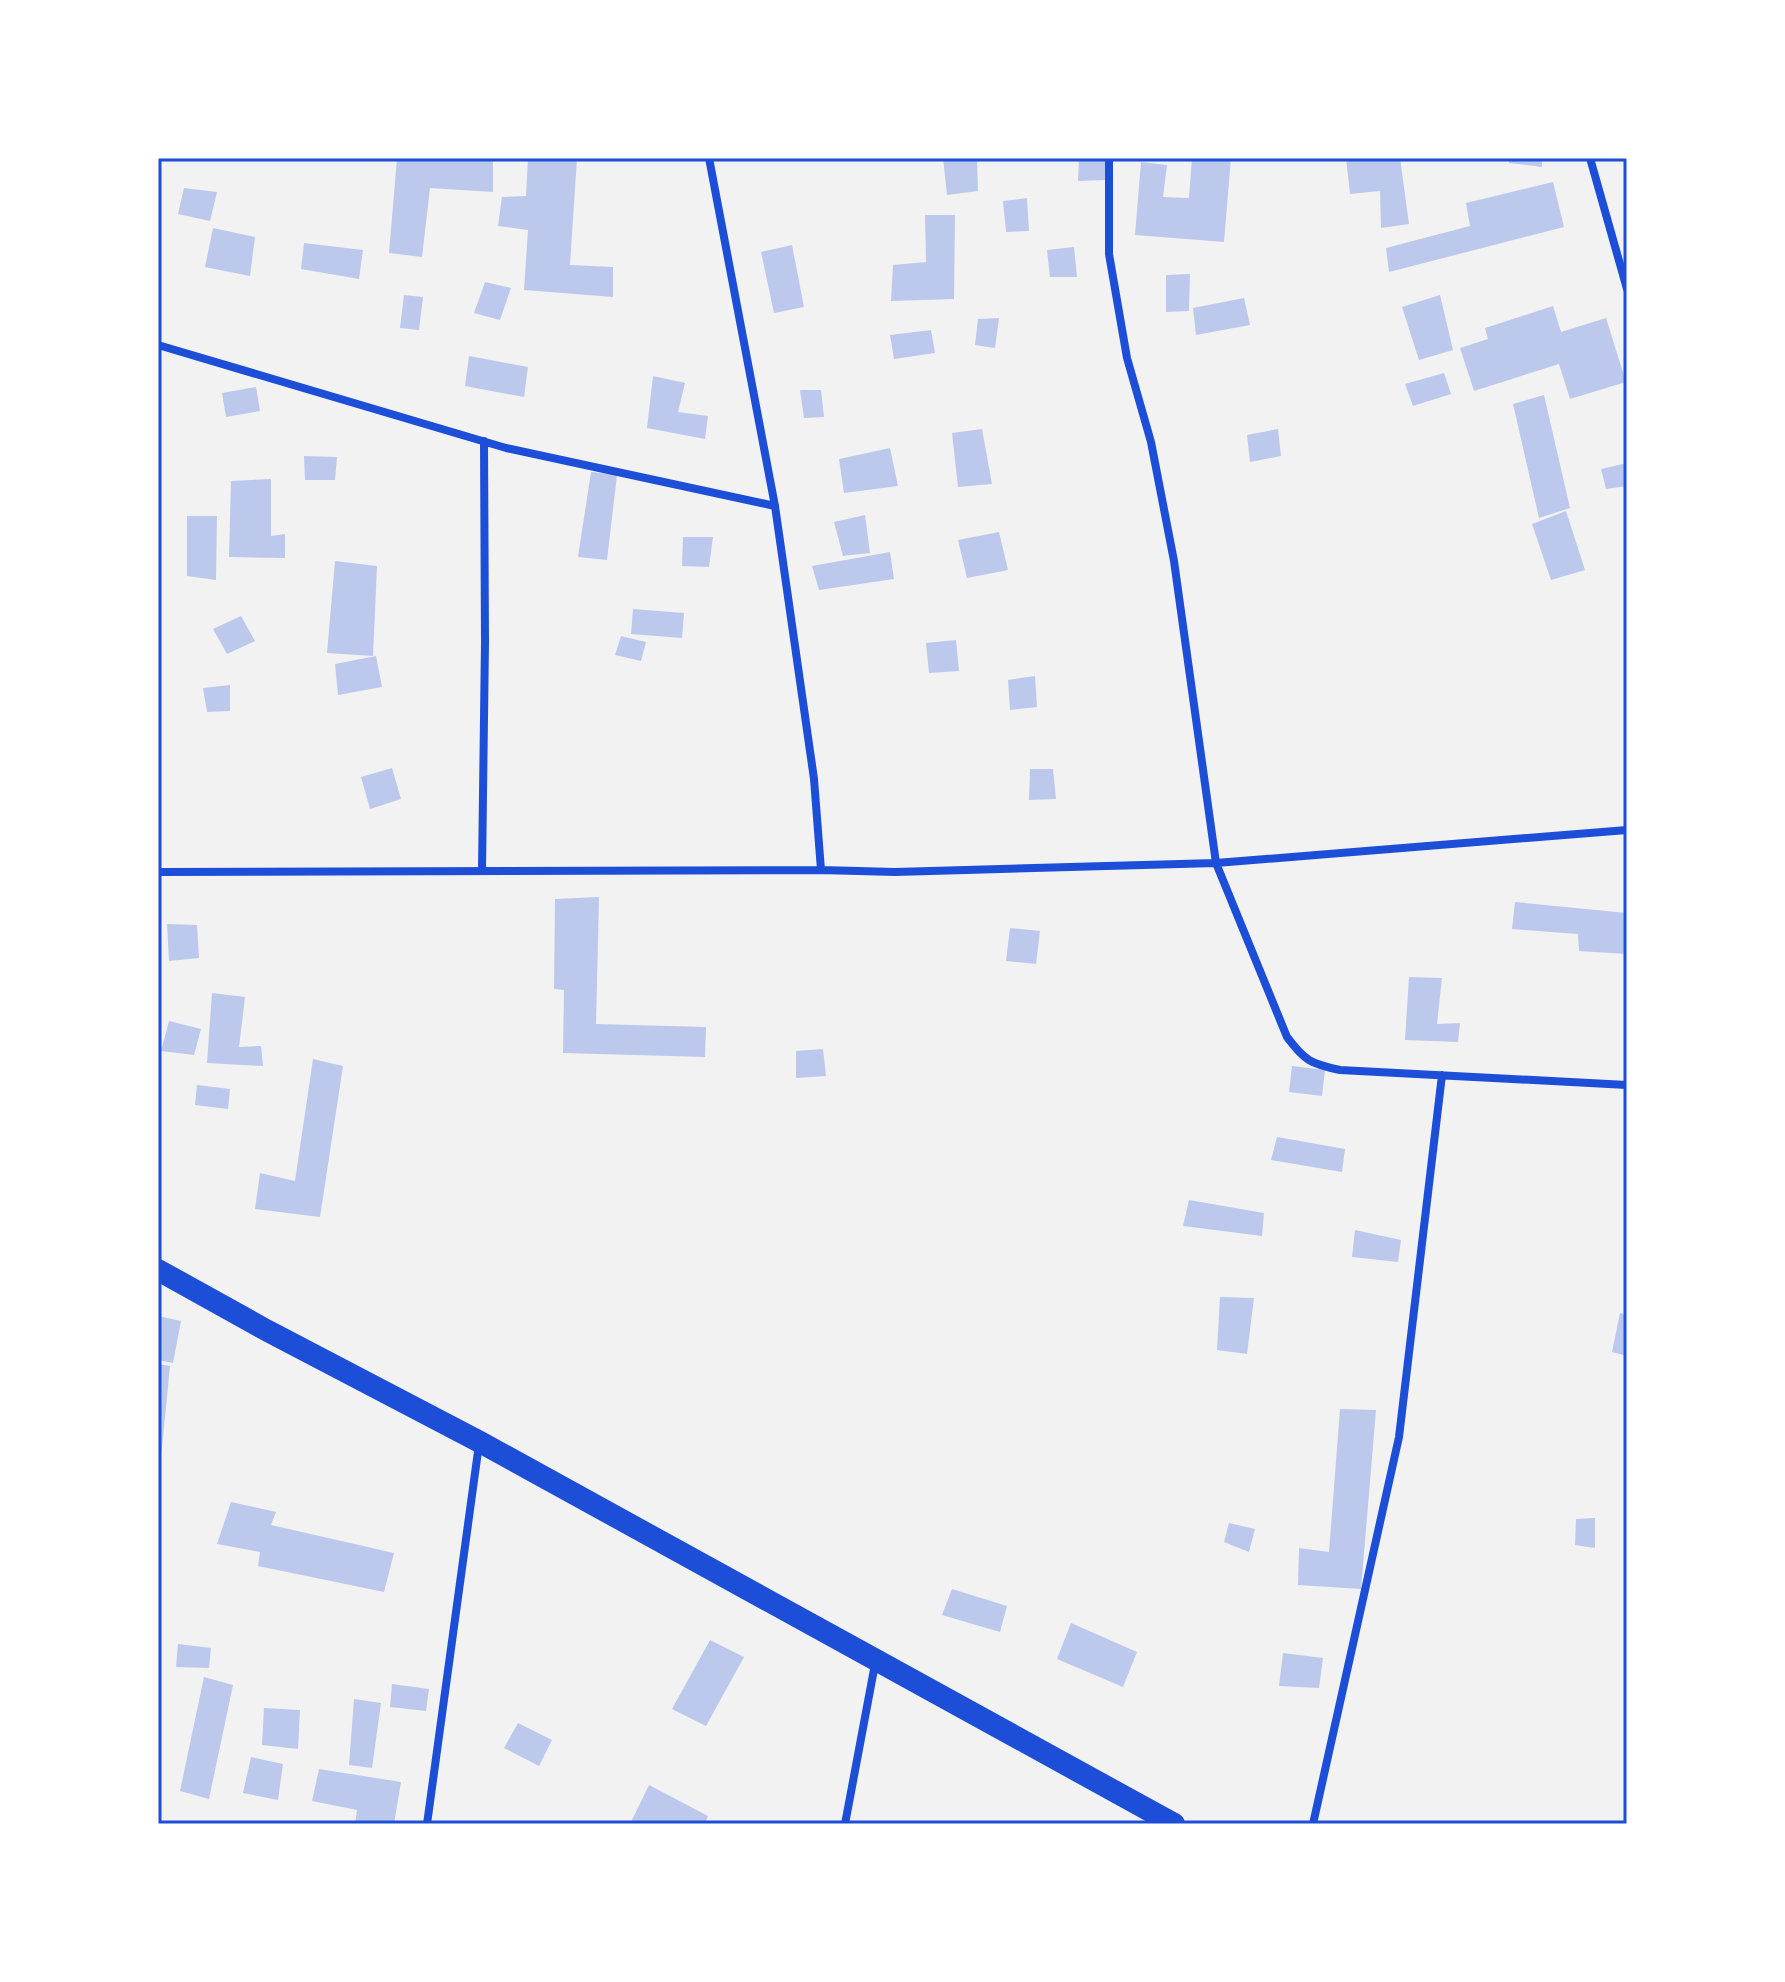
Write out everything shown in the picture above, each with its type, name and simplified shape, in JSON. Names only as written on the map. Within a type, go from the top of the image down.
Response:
[{"type":"highway","points":[[158,1270],[480,1442],[1174,1824]]},
{"type":"street","points":[[709,158],[775,506],[814,779],[821,870]]},
{"type":"street","points":[[1109,158],[1109,254],[1127,358],[1151,442],[1174,561],[1216,863],[1287,1037],[1300,1055],[1317,1065],[1340,1070],[1627,1085]]},
{"type":"street","points":[[1590,158],[1627,289]]},
{"type":"street","points":[[158,345],[506,448],[775,506]]},
{"type":"street","points":[[482,871],[484,441]]},
{"type":"street","points":[[158,872],[895,872],[1216,863],[1627,830]]},
{"type":"street","points":[[1313,1824],[1399,1437],[1442,1075]]},
{"type":"street","points":[[427,1824],[480,1442]]},
{"type":"street","points":[[845,1824],[876,1659]]},
{"type":"building","points":[[397,158],[493,159],[493,192],[430,188],[422,257],[389,253]]},
{"type":"building","points":[[528,158],[577,158],[570,265],[613,267],[613,297],[524,290],[528,230],[498,226],[502,197],[526,196]]},
{"type":"building","points":[[943,158],[977,158],[978,191],[947,195]]},
{"type":"building","points":[[1079,158],[1105,158],[1105,180],[1078,181]]},
{"type":"building","points":[[1192,158],[1231,158],[1224,242],[1135,235],[1141,162],[1167,165],[1163,197],[1189,198]]},
{"type":"building","points":[[1346,158],[1400,158],[1409,224],[1381,228],[1380,191],[1350,194]]},
{"type":"building","points":[[1509,158],[1542,158],[1542,167],[1509,163]]},
{"type":"building","points":[[1553,182],[1564,227],[1389,272],[1386,248],[1470,226],[1466,203]]},
{"type":"building","points":[[184,188],[217,192],[210,221],[178,214]]},
{"type":"building","points":[[1027,198],[1029,231],[1006,232],[1003,201]]},
{"type":"building","points":[[925,215],[955,215],[954,299],[891,301],[893,265],[926,262]]},
{"type":"building","points":[[213,228],[255,237],[250,276],[205,267]]},
{"type":"building","points":[[304,243],[363,250],[359,279],[301,269]]},
{"type":"building","points":[[792,245],[804,307],[774,313],[761,252]]},
{"type":"building","points":[[1074,247],[1077,277],[1050,277],[1047,250]]},
{"type":"building","points":[[1190,274],[1189,311],[1166,312],[1166,275]]},
{"type":"building","points":[[485,282],[511,288],[500,320],[474,313]]},
{"type":"building","points":[[404,295],[423,297],[419,330],[400,328]]},
{"type":"building","points":[[1440,295],[1453,350],[1419,360],[1402,307]]},
{"type":"building","points":[[1244,298],[1250,325],[1196,335],[1193,308]]},
{"type":"building","points":[[1553,306],[1561,332],[1606,318],[1626,382],[1570,399],[1559,364],[1474,391],[1460,348],[1488,339],[1485,328]]},
{"type":"building","points":[[999,318],[995,348],[975,345],[978,319]]},
{"type":"building","points":[[931,330],[935,353],[894,359],[890,335]]},
{"type":"building","points":[[469,356],[528,367],[524,397],[465,386]]},
{"type":"building","points":[[1444,373],[1451,394],[1413,406],[1405,384]]},
{"type":"building","points":[[653,376],[685,383],[678,412],[708,416],[705,439],[647,428]]},
{"type":"building","points":[[256,387],[260,411],[226,417],[222,393]]},
{"type":"building","points":[[800,390],[821,390],[824,417],[804,418]]},
{"type":"building","points":[[1544,395],[1570,508],[1539,518],[1513,404]]},
{"type":"building","points":[[982,429],[992,484],[958,487],[952,433]]},
{"type":"building","points":[[1278,429],[1281,456],[1250,462],[1247,435]]},
{"type":"building","points":[[890,448],[898,486],[844,493],[839,459]]},
{"type":"building","points":[[304,456],[337,457],[335,480],[305,480]]},
{"type":"building","points":[[1627,463],[1627,486],[1606,489],[1601,469]]},
{"type":"building","points":[[591,472],[617,475],[607,560],[578,557]]},
{"type":"building","points":[[271,479],[271,536],[285,534],[285,558],[229,557],[231,481]]},
{"type":"building","points":[[1566,511],[1585,570],[1551,580],[1532,524]]},
{"type":"building","points":[[865,515],[870,553],[843,556],[834,522]]},
{"type":"building","points":[[187,516],[217,516],[216,580],[187,576]]},
{"type":"building","points":[[999,532],[1008,570],[967,578],[958,540]]},
{"type":"building","points":[[683,537],[713,537],[709,567],[682,566]]},
{"type":"building","points":[[890,552],[894,579],[819,590],[812,566]]},
{"type":"building","points":[[335,561],[377,566],[373,656],[327,653]]},
{"type":"building","points":[[633,609],[684,613],[682,638],[631,634]]},
{"type":"building","points":[[241,616],[255,641],[227,654],[213,629]]},
{"type":"building","points":[[621,636],[646,642],[641,661],[615,655]]},
{"type":"building","points":[[956,640],[959,671],[929,673],[926,643]]},
{"type":"building","points":[[376,656],[382,687],[338,695],[335,664]]},
{"type":"building","points":[[1035,676],[1037,707],[1010,710],[1008,680]]},
{"type":"building","points":[[230,685],[230,711],[207,712],[203,688]]},
{"type":"building","points":[[392,768],[401,799],[370,809],[361,777]]},
{"type":"building","points":[[1030,769],[1053,769],[1056,799],[1029,800]]},
{"type":"building","points":[[599,897],[596,1024],[706,1027],[705,1057],[563,1053],[564,990],[554,989],[555,899]]},
{"type":"building","points":[[1515,902],[1627,913],[1627,954],[1579,951],[1578,934],[1512,929]]},
{"type":"building","points":[[167,924],[197,925],[199,958],[169,961]]},
{"type":"building","points":[[1010,928],[1040,931],[1036,964],[1006,961]]},
{"type":"building","points":[[1409,977],[1442,978],[1437,1024],[1460,1023],[1458,1042],[1405,1040]]},
{"type":"building","points":[[212,993],[245,997],[239,1047],[261,1046],[263,1066],[207,1063]]},
{"type":"building","points":[[169,1021],[201,1029],[194,1055],[161,1051]]},
{"type":"building","points":[[823,1049],[826,1076],[796,1078],[796,1051]]},
{"type":"building","points":[[313,1059],[343,1066],[320,1217],[255,1209],[260,1173],[295,1181]]},
{"type":"building","points":[[1292,1066],[1325,1070],[1322,1096],[1289,1092]]},
{"type":"building","points":[[197,1085],[230,1089],[228,1109],[195,1105]]},
{"type":"building","points":[[1277,1137],[1345,1149],[1342,1172],[1271,1160]]},
{"type":"building","points":[[1189,1200],[1264,1213],[1262,1236],[1183,1226]]},
{"type":"building","points":[[1355,1230],[1401,1240],[1398,1262],[1352,1257]]},
{"type":"building","points":[[1220,1297],[1254,1298],[1247,1354],[1217,1350]]},
{"type":"building","points":[[1620,1313],[1627,1315],[1627,1356],[1612,1352]]},
{"type":"building","points":[[158,1316],[181,1321],[173,1363],[158,1360]]},
{"type":"building","points":[[158,1364],[170,1366],[160,1468],[158,1468]]},
{"type":"building","points":[[1340,1409],[1376,1410],[1361,1589],[1298,1585],[1299,1548],[1329,1552]]},
{"type":"building","points":[[231,1502],[276,1512],[271,1525],[394,1553],[384,1592],[258,1566],[260,1552],[217,1544]]},
{"type":"building","points":[[1595,1518],[1595,1548],[1575,1545],[1576,1519]]},
{"type":"building","points":[[1229,1523],[1255,1529],[1249,1552],[1224,1542]]},
{"type":"building","points":[[952,1589],[1007,1606],[1000,1632],[942,1615]]},
{"type":"building","points":[[1071,1623],[1137,1652],[1123,1687],[1057,1659]]},
{"type":"building","points":[[710,1640],[744,1657],[706,1726],[672,1709]]},
{"type":"building","points":[[178,1644],[211,1648],[209,1668],[176,1667]]},
{"type":"building","points":[[1283,1653],[1323,1658],[1319,1688],[1279,1686]]},
{"type":"building","points":[[204,1677],[233,1685],[209,1799],[180,1791]]},
{"type":"building","points":[[392,1684],[429,1689],[426,1711],[390,1707]]},
{"type":"building","points":[[354,1699],[381,1703],[372,1768],[349,1765]]},
{"type":"building","points":[[264,1708],[300,1710],[298,1749],[262,1745]]},
{"type":"building","points":[[518,1723],[552,1740],[539,1766],[504,1748]]},
{"type":"building","points":[[251,1757],[283,1764],[278,1800],[243,1793]]},
{"type":"building","points":[[319,1769],[401,1782],[394,1824],[355,1824],[357,1810],[312,1801]]},
{"type":"building","points":[[649,1785],[708,1816],[705,1824],[630,1824]]}]
